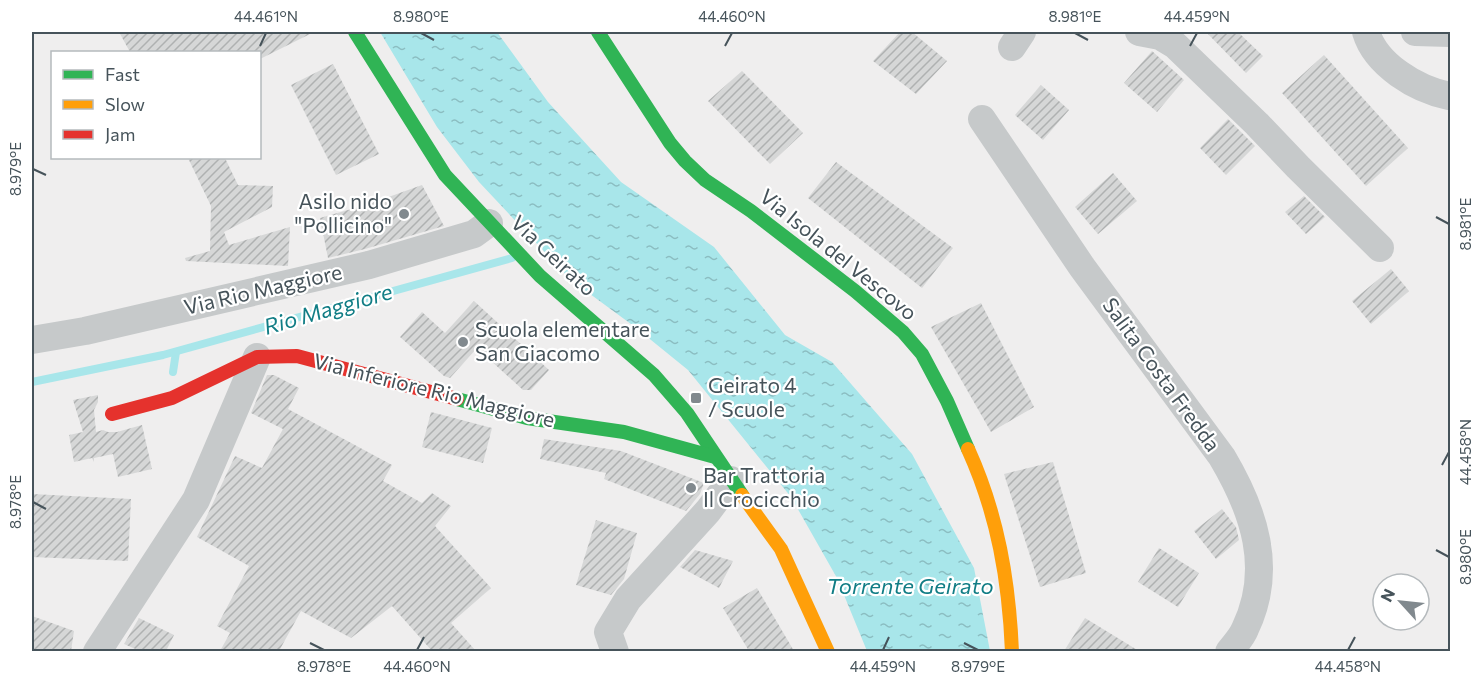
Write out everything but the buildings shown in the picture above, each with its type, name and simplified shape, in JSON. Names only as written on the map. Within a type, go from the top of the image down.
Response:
[{"type":"street","name":"Via Geirato","points":[[355,32],[445,175],[540,276],[654,375],[687,413],[715,457],[781,549],[828,651]]},
{"type":"street","name":"Via Isola del Vescovo","points":[[598,32],[654,119],[686,161],[705,180],[751,211],[855,291],[903,332],[922,354],[947,401],[975,464],[1001,546],[1010,604],[1012,651]]},
{"type":"street","points":[[1139,32],[1160,36],[1175,45],[1380,248]]},
{"type":"street","points":[[1366,32],[1369,41],[1379,55],[1407,79],[1431,92],[1449,96]]},
{"type":"street","points":[[1415,32],[1450,33]]},
{"type":"street","name":"Salita Costa Fredda","points":[[982,119],[1082,267],[1222,458],[1248,508],[1257,540],[1260,568],[1257,598],[1245,630],[1229,651]]},
{"type":"street","name":"Via Rio Maggiore","points":[[32,340],[85,331],[369,265],[494,228]]},
{"type":"street","points":[[97,651],[196,500],[257,357]]},
{"type":"street","name":"Via Inferiore Rio Maggiore","points":[[112,414],[172,398],[257,357],[297,357],[527,418],[624,432],[715,457]]},
{"type":"street","points":[[615,651],[608,632],[628,599],[708,511],[731,480]]},
{"type":"water","name":"Torrente Geirato","points":[[380,32],[497,32],[548,102],[621,182],[714,247],[785,335],[832,362],[912,454],[974,568],[990,651],[867,651],[837,578],[791,497],[688,370],[571,280],[479,182],[437,127]]},
{"type":"waterway","name":"Rio Maggiore","points":[[32,382],[163,355],[512,258]]},
{"type":"waterway","points":[[173,372],[176,352]]},
{"type":"traffic: fast","points":[[355,32],[445,175],[540,276],[654,375],[687,413],[742,495]]},
{"type":"traffic: fast","points":[[598,32],[670,143],[685,161],[705,180],[751,211],[855,291],[903,332],[922,354],[947,401],[968,449]]},
{"type":"traffic: fast","points":[[457,399],[527,418],[624,432],[715,457]]},
{"type":"traffic: slow","points":[[968,449],[987,499],[1000,549],[1005,574],[1012,652]]},
{"type":"traffic: slow","points":[[742,495],[781,549],[828,652]]},
{"type":"traffic: jam","points":[[112,414],[172,398],[257,357],[297,356],[457,399]]},
{"type":"place","name":"Asilo nido \"Pollicino\"","points":[[404,214]]},
{"type":"place","name":"Scuola elementare San Giacomo","points":[[463,342]]},
{"type":"place","name":"Geirato 4 / Scuole","points":[[696,398]]},
{"type":"place","name":"Bar Trattoria Il Crocicchio","points":[[691,488]]}]
